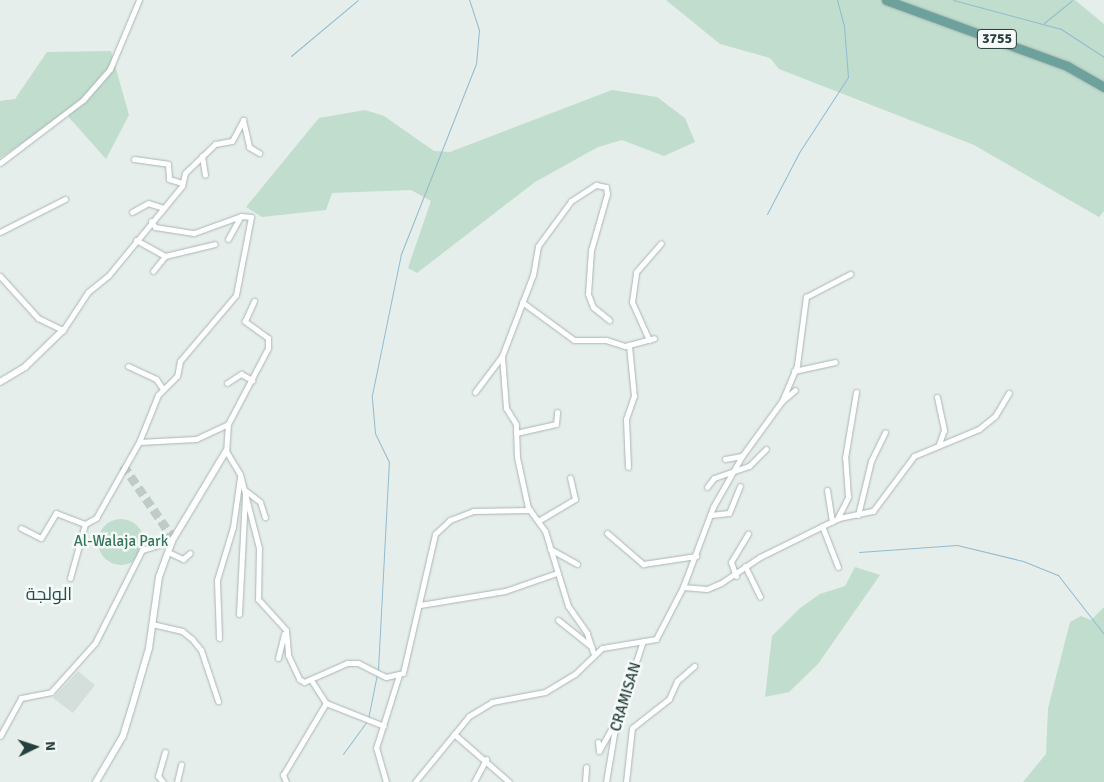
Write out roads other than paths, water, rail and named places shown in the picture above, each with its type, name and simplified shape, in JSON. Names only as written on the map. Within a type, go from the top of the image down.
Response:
[{"type":"main road","name":"3755","points":[[886,0],[1068,66],[1104,87]]},
{"type":"street","points":[[0,162],[83,100],[110,68],[139,0]]},
{"type":"street","points":[[0,382],[25,367],[63,330],[88,292],[108,276],[182,183],[185,173],[216,144],[232,141],[243,120],[249,147],[259,153]]},
{"type":"street","points":[[202,156],[205,175]]},
{"type":"street","points":[[134,159],[168,164],[169,179],[182,183]]},
{"type":"street","points":[[475,392],[502,356],[522,302],[538,246],[550,224],[571,201],[596,185],[606,187],[607,194],[592,250],[588,294],[593,307],[609,320]]},
{"type":"street","points":[[0,232],[65,199]]},
{"type":"street","points":[[132,212],[148,203],[162,208]]},
{"type":"street","points":[[70,578],[85,524],[96,518],[139,442],[140,430],[162,389],[180,372],[180,361],[236,295],[251,221],[248,214],[194,234],[156,227],[151,221]]},
{"type":"street","points":[[228,239],[241,216]]},
{"type":"street","points":[[136,240],[165,256]]},
{"type":"street","points":[[522,302],[566,337],[628,346],[652,339],[632,302],[636,272],[661,243]]},
{"type":"street","points":[[153,272],[165,256],[215,244]]},
{"type":"street","points":[[782,402],[794,371],[806,297],[850,274]]},
{"type":"street","points":[[0,276],[38,318],[63,330]]},
{"type":"street","points":[[96,782],[122,736],[149,648],[152,624],[172,541],[226,451],[228,424],[268,348],[268,338],[245,321],[254,301]]},
{"type":"street","points":[[628,346],[634,396],[626,419],[628,467]]},
{"type":"street","points":[[502,356],[506,408],[516,433],[517,457],[530,510],[538,521],[550,549],[568,606],[592,650]]},
{"type":"street","points":[[794,371],[835,362]]},
{"type":"street","points":[[128,366],[156,379],[162,389]]},
{"type":"street","points":[[227,383],[241,374],[252,380]]},
{"type":"street","points":[[416,782],[469,716],[492,702],[545,692],[575,674],[592,650],[643,641],[660,634],[683,587],[710,515],[731,474],[782,402],[795,390]]},
{"type":"street","points":[[834,520],[848,497],[845,458],[856,392]]},
{"type":"street","points":[[683,587],[707,589],[736,576],[745,566],[834,520],[858,515],[881,504],[914,456],[979,429],[996,416],[1009,393]]},
{"type":"street","points":[[937,397],[944,430],[939,444]]},
{"type":"street","points":[[516,433],[556,424],[557,412]]},
{"type":"street","points":[[139,442],[196,439],[228,424]]},
{"type":"street","points":[[858,515],[871,461],[885,432]]},
{"type":"street","points":[[707,487],[714,478],[731,474],[766,450]]},
{"type":"street","points":[[226,451],[240,474],[259,548],[258,599],[286,630],[288,655],[299,678],[311,680],[347,663],[358,663],[386,677],[399,675]]},
{"type":"street","points":[[725,459],[742,456]]},
{"type":"street","points":[[219,638],[217,580],[233,527],[240,474]]},
{"type":"street","points":[[538,521],[575,499],[570,478]]},
{"type":"street","points":[[710,515],[729,513],[740,486]]},
{"type":"street","points":[[245,490],[260,502],[265,517]]},
{"type":"street","points":[[238,614],[245,490]]},
{"type":"street","points":[[827,490],[834,520]]},
{"type":"street","points":[[386,782],[376,748],[420,605],[430,543],[450,520],[473,511],[530,510]]},
{"type":"street","points":[[21,528],[41,538],[56,513],[85,524]]},
{"type":"street","points":[[822,526],[838,567]]},
{"type":"street","points":[[606,533],[643,564],[696,556]]},
{"type":"street","points":[[736,576],[731,562],[748,534]]},
{"type":"street","points":[[0,736],[21,698],[51,692],[95,643],[142,550],[172,541]]},
{"type":"street","points":[[550,549],[577,564]]},
{"type":"street","points":[[168,552],[183,560],[190,553]]},
{"type":"street","points":[[745,566],[760,596]]},
{"type":"street","points":[[420,605],[505,591],[557,573]]},
{"type":"street","points":[[558,620],[592,650]]},
{"type":"street","points":[[152,624],[182,631],[192,639],[201,650],[218,701]]},
{"type":"street","points":[[278,658],[286,630]]},
{"type":"street","name":"CRAMISAN","points":[[606,782],[617,720],[643,641]]},
{"type":"street","points":[[626,782],[632,728],[669,699],[677,681],[694,666]]},
{"type":"street","points":[[311,680],[326,703],[384,726]]},
{"type":"street","points":[[286,782],[283,774],[326,703]]},
{"type":"street","points":[[598,742],[599,751],[617,720]]},
{"type":"street","points":[[454,734],[486,759],[509,782]]},
{"type":"street","points":[[163,782],[158,776],[165,752]]},
{"type":"street","points":[[474,782],[486,759]]},
{"type":"street","points":[[177,782],[181,764]]},
{"type":"street","points":[[585,782],[586,767]]},
{"type":"waterway","points":[[291,56],[358,0]]},
{"type":"waterway","points":[[378,670],[389,462],[375,433],[372,395],[401,254],[476,64],[479,30],[469,0]]},
{"type":"waterway","points":[[767,214],[800,151],[848,77],[844,26],[837,0]]},
{"type":"waterway","points":[[953,0],[1061,29],[1104,57]]},
{"type":"waterway","points":[[1044,23],[1072,0]]},
{"type":"waterway","points":[[859,552],[957,545],[1023,561],[1058,575],[1104,634]]},
{"type":"waterway","points":[[368,719],[377,674]]},
{"type":"waterway","points":[[343,754],[366,722]]},
{"type":"tunnel","points":[[123,465],[173,538]]},
{"type":"district","name":"الولجة","points":[[49,594]]},
{"type":"park label","name":"Al-Walaja Park","points":[[121,542]]}]
